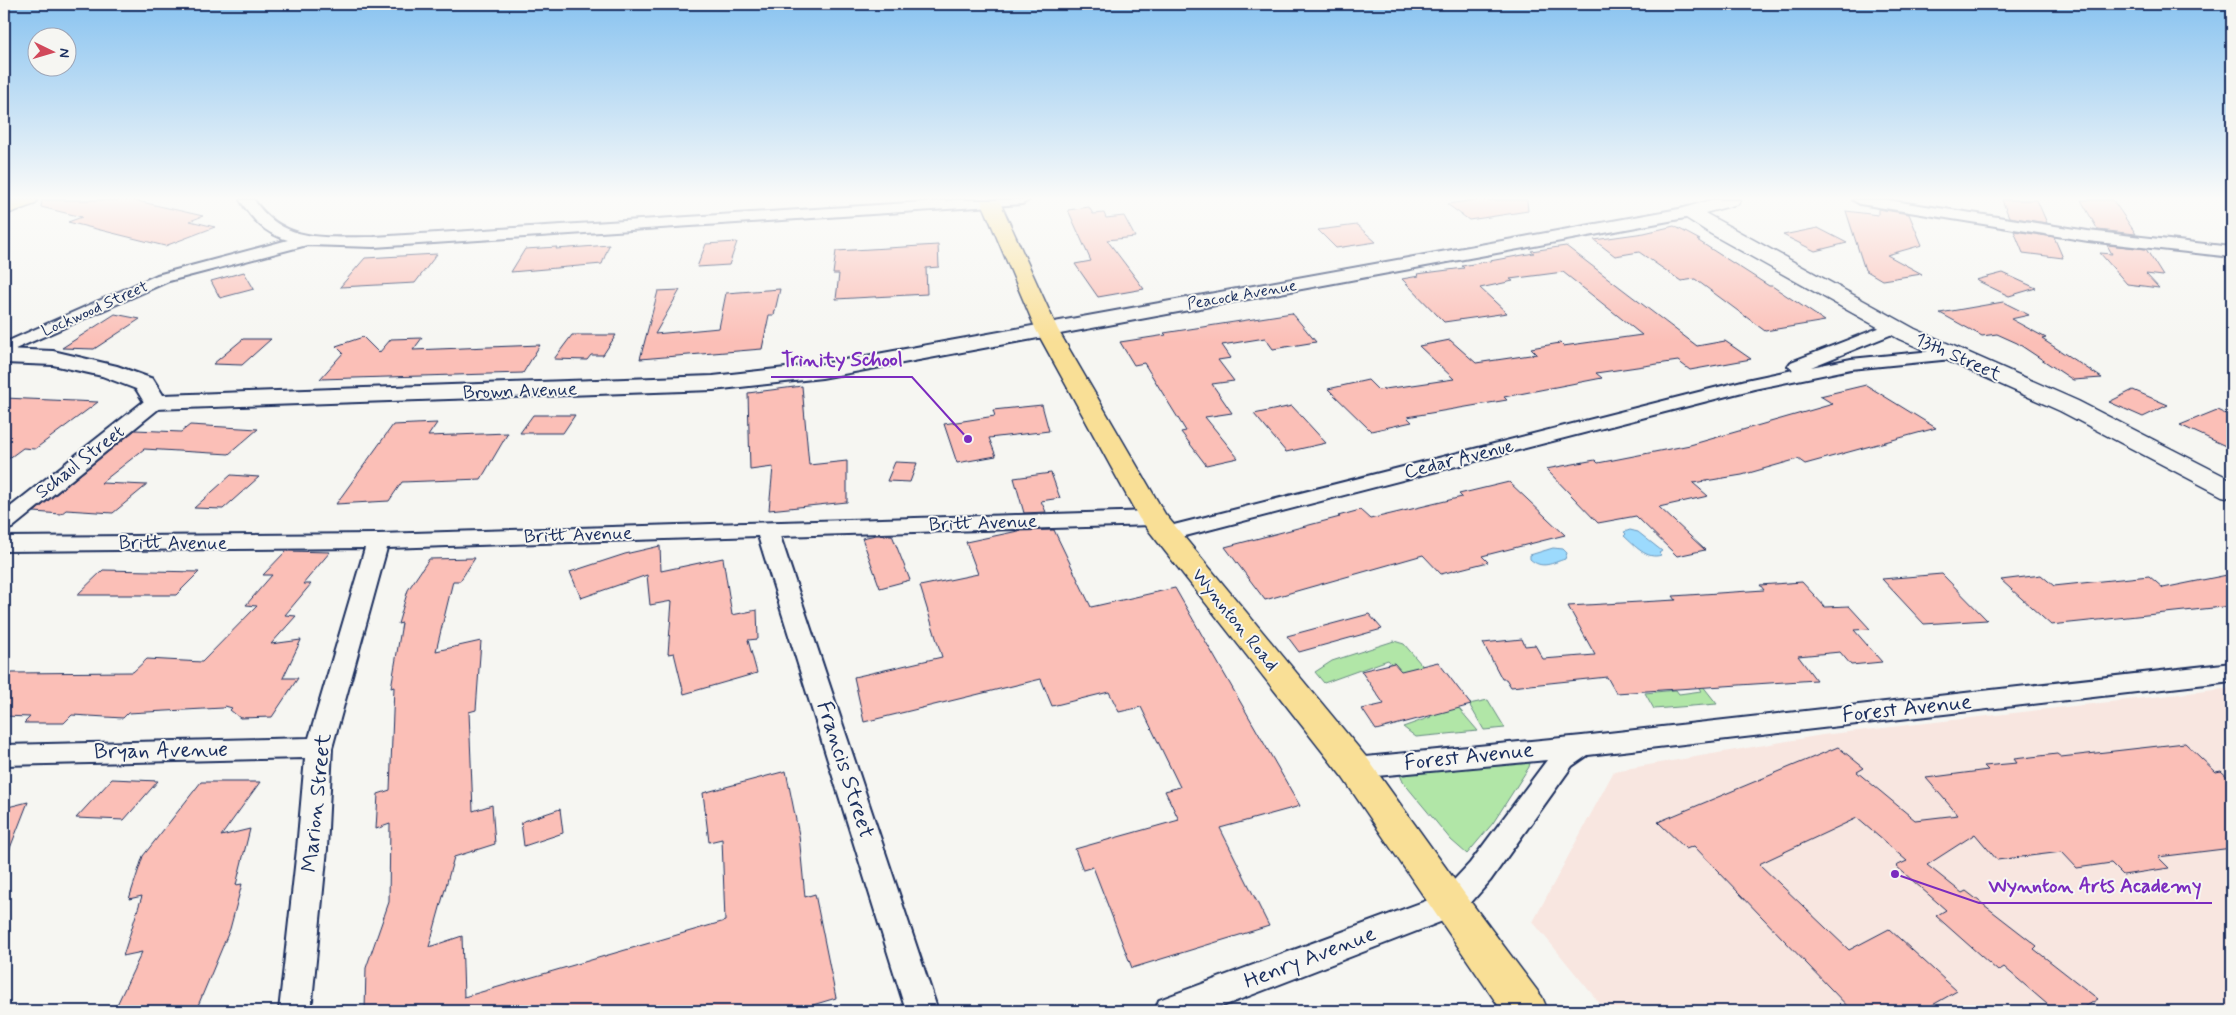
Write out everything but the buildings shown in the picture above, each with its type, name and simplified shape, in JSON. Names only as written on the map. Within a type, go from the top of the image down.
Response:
[{"type":"main road","name":"Wynnton Road","points":[[1011,247],[1047,330],[1159,526],[1355,768],[1450,905],[1527,1011]]},
{"type":"main road","name":"13th Street","points":[[1750,247],[1894,327],[2069,406],[2232,490]]},
{"type":"street","name":"Lockwood Street","points":[[4,349],[163,278],[278,247]]},
{"type":"street","name":"Peacock Avenue","points":[[1047,330],[1497,247]]},
{"type":"street","points":[[2190,247],[2232,252]]},
{"type":"street","points":[[1753,384],[1894,327]]},
{"type":"street","name":"Brown Avenue","points":[[155,402],[714,384],[822,371],[1047,330]]},
{"type":"street","points":[[1753,384],[1851,364],[1952,354]]},
{"type":"street","points":[[4,356],[53,358],[109,371],[145,384],[155,402]]},
{"type":"street","name":"Cedar Avenue","points":[[1159,526],[1753,384]]},
{"type":"street","name":"Schaul Street","points":[[4,522],[155,402]]},
{"type":"street","name":"Britt Avenue","points":[[4,544],[378,541],[768,528],[1159,526]]},
{"type":"street","name":"Francis Street","points":[[768,528],[922,1011]]},
{"type":"street","name":"Marion Street","points":[[295,1011],[312,848],[319,748],[378,541]]},
{"type":"street","name":"Forest Avenue","points":[[1355,768],[1582,746],[2232,672]]},
{"type":"street","name":"Forest Avenue","points":[[1450,905],[1480,872],[1562,759],[1582,746]]},
{"type":"street","name":"Bryan Avenue","points":[[4,755],[319,748]]},
{"type":"street","name":"Henry Avenue","points":[[1171,1011],[1450,905]]},
{"type":"shaded area","points":[[2232,688],[2232,1011],[1606,1011],[1533,922],[1614,771],[1822,735]]},
{"type":"green space","points":[[1394,641],[1404,644],[1478,731],[1416,737],[1403,727],[1431,717],[1414,697],[1419,694],[1388,660],[1324,683],[1315,672],[1332,661]]},
{"type":"green space","points":[[1669,643],[1717,704],[1654,709],[1645,693],[1676,690],[1679,694],[1701,691]]},
{"type":"green space","points":[[1488,700],[1505,728],[1484,730],[1469,704]]},
{"type":"green space","points":[[1528,760],[1530,763],[1529,767],[1493,823],[1467,854],[1451,840],[1403,782],[1399,772]]},
{"type":"water","points":[[1630,530],[1638,532],[1662,551],[1659,553],[1661,555],[1651,556],[1637,548],[1624,536],[1626,534],[1624,532]]},
{"type":"water","points":[[1553,548],[1563,549],[1567,553],[1565,559],[1543,565],[1530,559],[1530,555]]},
{"type":"place","name":"Trinity School","points":[[968,439]]},
{"type":"place","name":"Wynnton Arts Academy","points":[[1895,874]]}]
